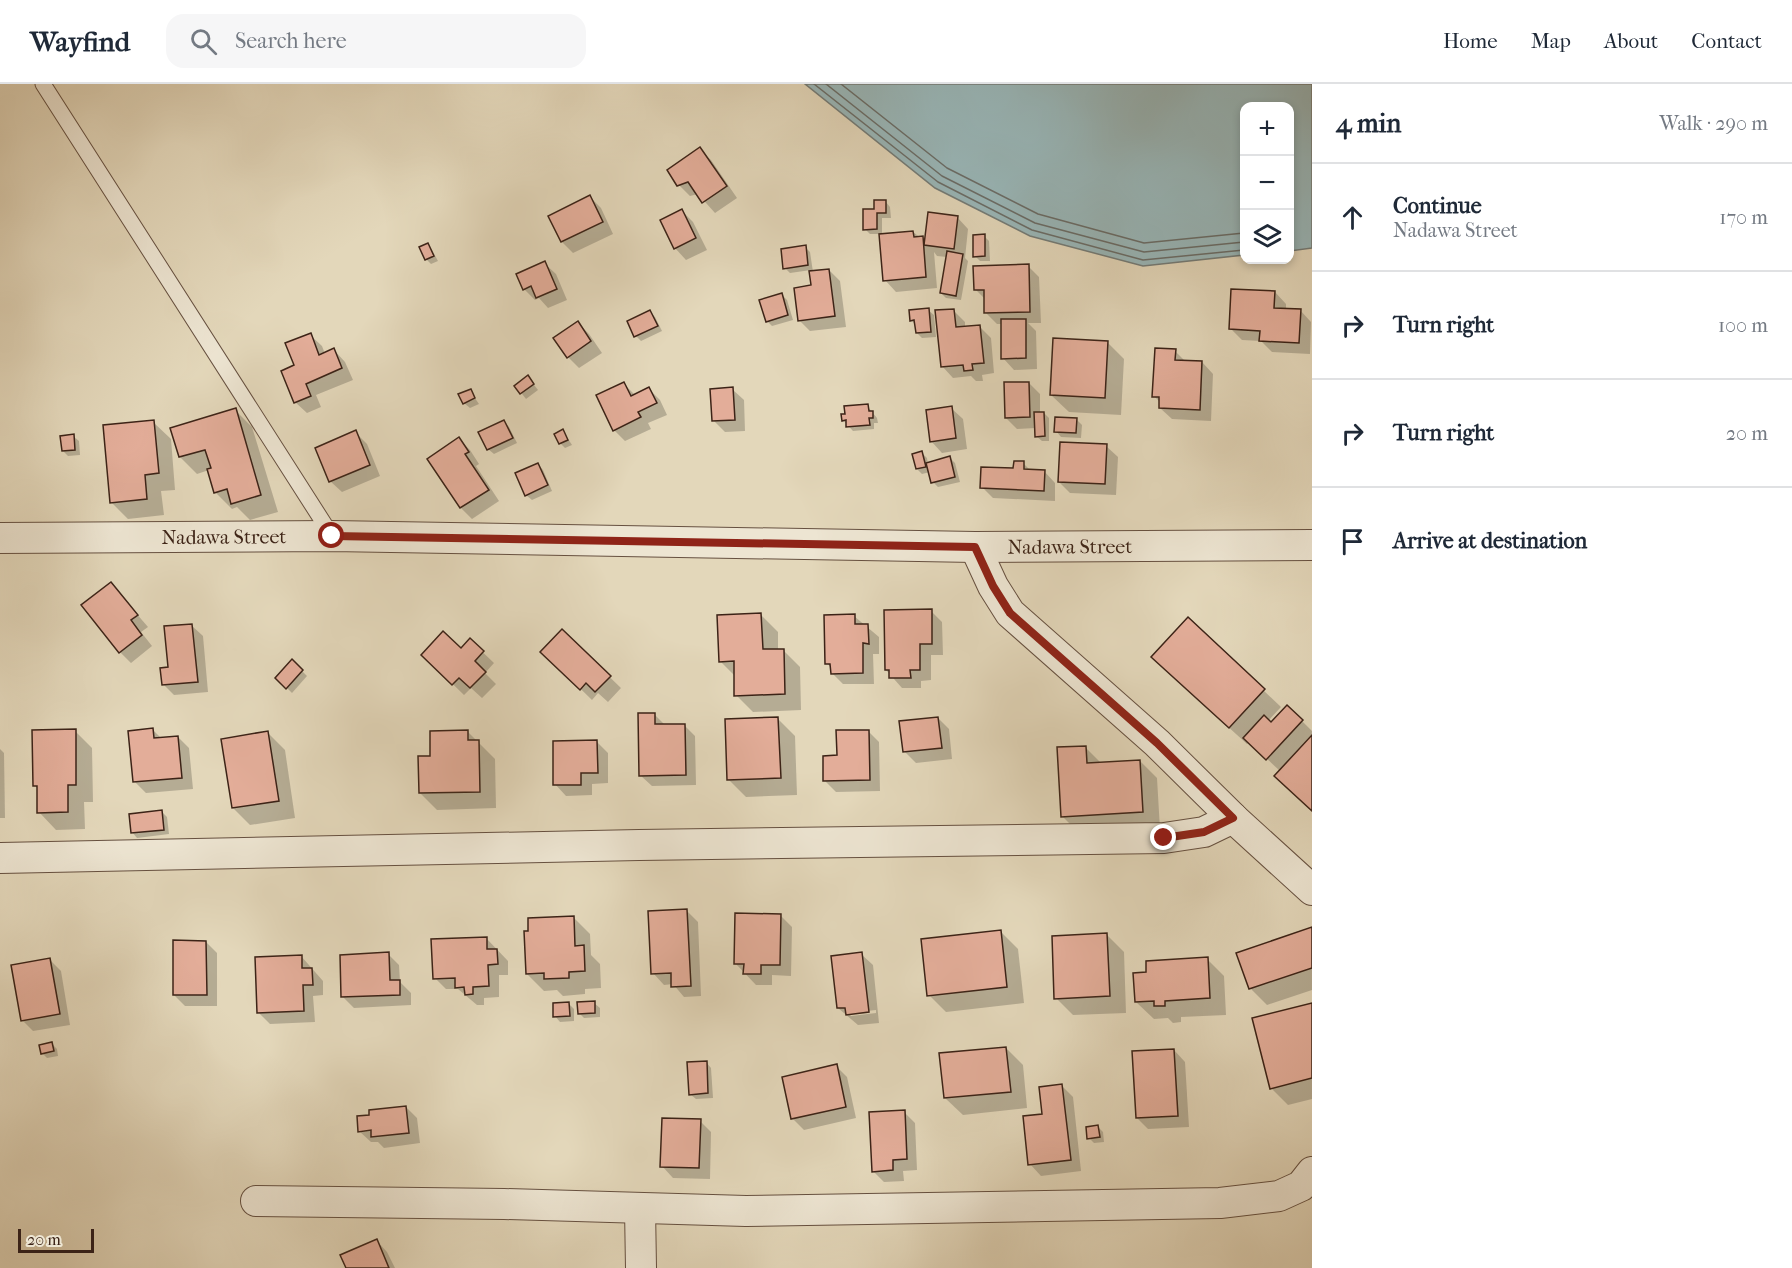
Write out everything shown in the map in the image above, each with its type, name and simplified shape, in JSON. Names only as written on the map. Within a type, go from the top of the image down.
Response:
[{"type":"street","name":"Nadawa Street","points":[[0,538],[332,536],[975,547],[1312,545]]},
{"type":"street","points":[[975,547],[993,586],[1010,613],[1157,743],[1233,818],[1312,890]]},
{"type":"street","points":[[0,858],[639,845],[1164,838],[1204,832],[1233,818]]},
{"type":"street","points":[[256,1201],[504,1204],[746,1211],[1220,1203],[1279,1196],[1301,1186],[1312,1172]]},
{"type":"street","points":[[640,1208],[641,1268]]},
{"type":"lane","points":[[43,84],[332,536]]},
{"type":"water","points":[[805,84],[1312,84],[1312,248],[1294,250],[1294,102],[1240,102],[1240,255],[1143,266],[1030,236],[935,188]]},
{"type":"building","points":[[700,147],[727,186],[702,203],[688,182],[677,186],[667,170]]},
{"type":"building","points":[[590,195],[603,222],[561,242],[548,216]]},
{"type":"building","points":[[874,200],[886,200],[886,213],[877,213],[877,229],[863,230],[863,209],[874,209]]},
{"type":"building","points":[[682,209],[696,238],[674,249],[660,220]]},
{"type":"building","points":[[928,212],[958,216],[954,249],[924,245]]},
{"type":"building","points":[[913,231],[914,237],[923,236],[926,277],[883,281],[879,234]]},
{"type":"building","points":[[985,234],[985,256],[973,257],[973,235]]},
{"type":"building","points":[[428,243],[434,256],[425,260],[419,247]]},
{"type":"building","points":[[806,245],[808,265],[783,269],[781,249]]},
{"type":"building","points":[[947,251],[963,254],[956,296],[940,293]]},
{"type":"building","points":[[545,261],[557,289],[536,298],[531,286],[523,290],[516,274]]},
{"type":"building","points":[[1029,264],[1030,312],[984,313],[984,290],[974,290],[973,266]]},
{"type":"building","points":[[829,269],[835,316],[798,321],[794,288],[811,285],[809,271]]},
{"type":"building","points":[[1231,289],[1275,291],[1274,308],[1301,309],[1299,343],[1259,341],[1260,331],[1229,329]]},
{"type":"building","points":[[782,293],[788,315],[766,322],[759,300]]},
{"type":"building","points":[[929,308],[931,332],[916,333],[914,320],[910,321],[909,310]]},
{"type":"building","points":[[954,309],[956,327],[980,325],[984,363],[972,364],[973,370],[964,371],[963,365],[941,367],[935,310]]},
{"type":"building","points":[[650,310],[658,326],[634,337],[627,321]]},
{"type":"building","points":[[1001,319],[1026,319],[1026,358],[1001,359]]},
{"type":"building","points":[[578,321],[591,341],[567,358],[553,338]]},
{"type":"building","points":[[311,333],[319,355],[334,348],[342,368],[306,384],[311,396],[294,403],[281,371],[294,365],[285,343]]},
{"type":"building","points":[[1053,338],[1108,341],[1105,398],[1050,395]]},
{"type":"building","points":[[1155,348],[1176,349],[1175,360],[1202,361],[1200,410],[1159,408],[1159,397],[1152,397]]},
{"type":"building","points":[[528,375],[534,384],[520,394],[514,386]]},
{"type":"building","points":[[624,382],[631,396],[649,387],[657,403],[638,412],[641,417],[613,431],[596,395]]},
{"type":"building","points":[[1004,382],[1029,382],[1030,417],[1005,418]]},
{"type":"building","points":[[733,387],[735,420],[712,421],[710,389]]},
{"type":"building","points":[[471,389],[475,398],[463,404],[458,394]]},
{"type":"building","points":[[868,404],[869,411],[873,411],[873,418],[869,418],[870,425],[846,427],[846,420],[842,421],[841,414],[845,414],[844,406]]},
{"type":"building","points":[[952,406],[956,438],[930,442],[926,410]]},
{"type":"building","points":[[236,408],[261,495],[231,504],[227,489],[214,493],[207,469],[211,468],[205,450],[179,457],[170,428]]},
{"type":"building","points":[[1034,412],[1044,412],[1045,436],[1035,437]]},
{"type":"building","points":[[1055,417],[1077,418],[1076,433],[1054,432]]},
{"type":"building","points":[[154,420],[159,473],[145,475],[147,499],[110,503],[103,425]]},
{"type":"building","points":[[504,420],[513,438],[487,450],[478,432]]},
{"type":"building","points":[[563,429],[568,440],[559,444],[554,434]]},
{"type":"building","points":[[356,430],[370,465],[329,482],[315,448]]},
{"type":"building","points":[[74,434],[75,450],[62,451],[60,436]]},
{"type":"building","points":[[459,437],[469,452],[465,454],[489,490],[460,508],[427,459]]},
{"type":"building","points":[[1060,442],[1107,444],[1105,484],[1058,482]]},
{"type":"building","points":[[922,451],[926,467],[916,469],[912,454]]},
{"type":"building","points":[[950,456],[955,477],[931,483],[926,463]]},
{"type":"building","points":[[1014,461],[1024,461],[1024,469],[1045,470],[1044,491],[980,488],[981,467],[1013,468]]},
{"type":"building","points":[[538,463],[548,485],[525,496],[515,473]]},
{"type":"building","points":[[111,582],[138,615],[131,620],[142,635],[119,653],[81,605]]},
{"type":"building","points":[[932,609],[932,644],[920,644],[920,670],[910,670],[911,678],[889,678],[889,670],[885,670],[884,610]]},
{"type":"building","points":[[761,613],[763,649],[784,649],[785,694],[734,696],[734,661],[719,662],[717,615]]},
{"type":"building","points":[[855,614],[855,624],[868,624],[869,644],[863,643],[863,673],[831,674],[830,664],[825,664],[824,615]]},
{"type":"building","points":[[1188,617],[1265,689],[1229,728],[1151,657]]},
{"type":"building","points":[[192,624],[198,682],[162,685],[160,668],[168,667],[164,626]]},
{"type":"building","points":[[562,629],[611,676],[595,692],[586,683],[580,690],[540,652]]},
{"type":"building","points":[[443,631],[461,648],[470,638],[484,651],[475,661],[486,672],[470,688],[459,678],[452,685],[421,655]]},
{"type":"building","points":[[292,659],[303,670],[286,689],[275,678]]},
{"type":"building","points":[[1287,705],[1303,720],[1266,760],[1243,738],[1264,715],[1271,722]]},
{"type":"building","points":[[638,713],[655,713],[655,724],[685,724],[686,775],[639,776]]},
{"type":"building","points":[[778,717],[781,778],[727,780],[725,719]]},
{"type":"building","points":[[938,717],[942,748],[903,752],[899,721]]},
{"type":"building","points":[[153,728],[154,738],[178,736],[182,778],[133,782],[128,731]]},
{"type":"building","points":[[76,729],[76,785],[68,785],[68,812],[37,813],[37,786],[33,786],[32,730]]},
{"type":"building","points":[[468,730],[468,740],[479,740],[480,792],[419,793],[418,756],[430,756],[430,731]]},
{"type":"building","points":[[836,730],[869,730],[870,780],[823,781],[823,756],[837,755]]},
{"type":"building","points":[[268,731],[279,801],[232,808],[221,739]]},
{"type":"building","points":[[1312,735],[1312,811],[1274,776]]},
{"type":"building","points":[[597,740],[598,773],[581,773],[581,785],[553,785],[553,741]]},
{"type":"building","points":[[1086,746],[1087,763],[1140,760],[1143,812],[1061,817],[1057,747]]},
{"type":"building","points":[[162,810],[164,830],[131,833],[129,814]]},
{"type":"building","points":[[687,909],[691,986],[671,987],[671,973],[651,974],[648,911]]},
{"type":"building","points":[[735,913],[781,914],[780,965],[761,965],[761,974],[743,974],[744,964],[734,964]]},
{"type":"building","points":[[574,916],[575,946],[584,945],[585,971],[569,972],[569,978],[544,979],[544,973],[526,974],[524,931],[528,931],[528,918]]},
{"type":"building","points":[[1312,927],[1312,968],[1249,989],[1236,953]]},
{"type":"building","points":[[1001,930],[1007,987],[927,996],[921,939]]},
{"type":"building","points":[[1107,933],[1110,996],[1054,999],[1052,936]]},
{"type":"building","points":[[487,937],[487,949],[497,949],[498,964],[488,965],[489,986],[473,987],[473,994],[465,995],[464,987],[455,988],[455,978],[433,979],[431,939]]},
{"type":"building","points":[[173,940],[206,941],[207,995],[173,995]]},
{"type":"building","points":[[389,952],[390,980],[400,980],[400,995],[341,997],[340,955]]},
{"type":"building","points":[[862,952],[869,1012],[846,1015],[845,1008],[837,1008],[831,956]]},
{"type":"building","points":[[302,955],[302,968],[312,968],[313,985],[303,985],[304,1011],[257,1013],[255,957]]},
{"type":"building","points":[[1208,957],[1210,998],[1165,1001],[1165,1006],[1154,1006],[1154,1001],[1135,1002],[1133,973],[1146,972],[1146,961]]},
{"type":"building","points":[[50,958],[60,1014],[21,1021],[11,965]]},
{"type":"building","points":[[595,1001],[595,1013],[578,1014],[577,1002]]},
{"type":"building","points":[[569,1002],[570,1016],[553,1017],[553,1003]]},
{"type":"building","points":[[1312,1003],[1312,1078],[1270,1089],[1252,1018]]},
{"type":"building","points":[[52,1042],[54,1051],[41,1054],[39,1045]]},
{"type":"building","points":[[1006,1047],[1011,1092],[944,1098],[939,1053]]},
{"type":"building","points":[[1174,1049],[1178,1116],[1136,1118],[1132,1051]]},
{"type":"building","points":[[707,1061],[708,1093],[689,1095],[687,1062]]},
{"type":"building","points":[[837,1064],[846,1107],[791,1119],[782,1077]]},
{"type":"building","points":[[1062,1084],[1071,1160],[1028,1165],[1023,1116],[1042,1114],[1039,1087]]},
{"type":"building","points":[[406,1106],[409,1133],[371,1137],[371,1130],[358,1132],[357,1116],[369,1115],[369,1110]]},
{"type":"building","points":[[905,1110],[907,1159],[893,1160],[893,1170],[872,1172],[869,1112]]},
{"type":"building","points":[[662,1118],[701,1119],[699,1168],[660,1167]]},
{"type":"building","points":[[1098,1125],[1100,1137],[1087,1139],[1086,1127]]},
{"type":"building","points":[[377,1239],[389,1268],[346,1268],[340,1255]]},
{"type":"route","points":[[332,536],[975,547],[993,586],[1010,613],[1157,743],[1233,818],[1204,832],[1164,838]]}]
